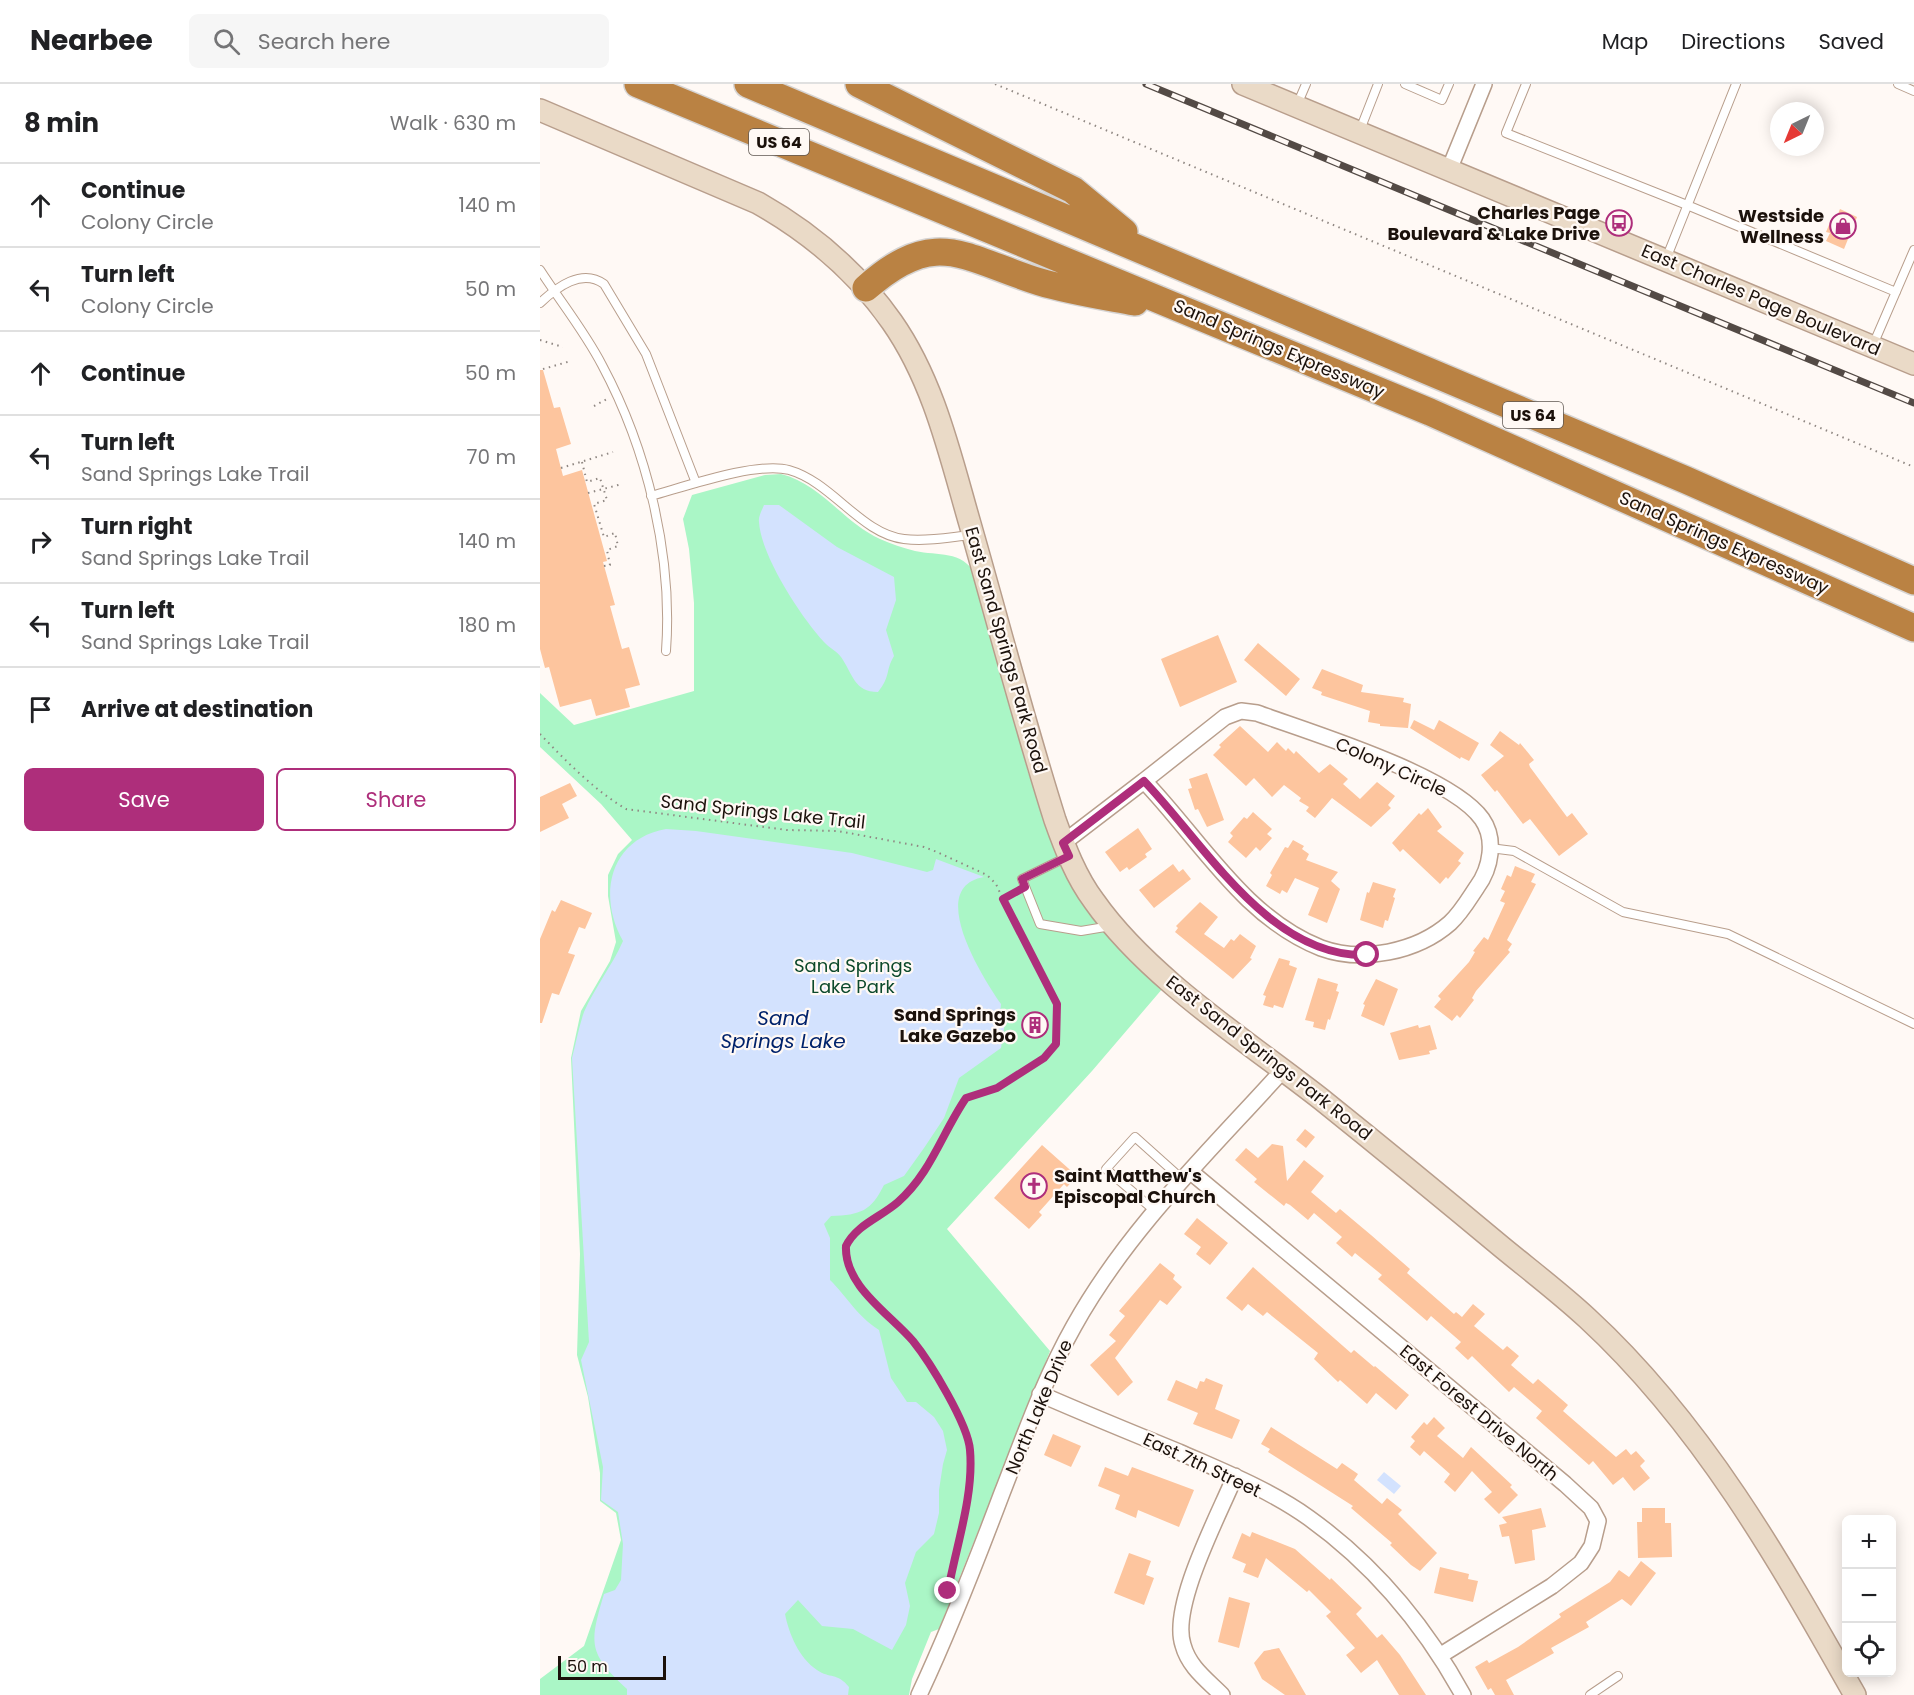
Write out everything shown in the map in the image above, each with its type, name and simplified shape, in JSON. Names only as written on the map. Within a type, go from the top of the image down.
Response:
[{"type":"highway","name":"Sand Springs Expressway","points":[[638,84],[1430,412],[1914,628]]},
{"type":"highway","name":"US 64","points":[[748,84],[1686,480],[1914,581]]},
{"type":"highway","points":[[859,84],[1073,190],[1150,252]]},
{"type":"highway","points":[[866,288],[890,267],[909,257],[945,251],[1042,283],[1199,315]]},
{"type":"street","name":"East Charles Page Boulevard","points":[[1243,84],[1914,364]]},
{"type":"street","points":[[1449,170],[1484,84]]},
{"type":"street","name":"East Sand Springs Park Road","points":[[540,110],[758,203],[789,221],[826,249],[866,288],[892,323],[930,394],[973,535],[1031,746],[1066,850],[1092,900],[1113,926],[1214,1018],[1431,1187],[1586,1317],[1640,1370],[1686,1424],[1756,1525],[1855,1695]]},
{"type":"street","name":"Colony Circle","points":[[1066,850],[1144,781],[1225,717],[1241,711],[1257,713],[1378,757],[1440,787],[1461,800],[1482,819],[1490,848],[1489,863],[1483,879],[1451,923],[1415,943],[1384,952],[1348,955],[1299,937],[1261,910],[1222,872],[1144,781]]},
{"type":"street","name":"North Lake Drive","points":[[919,1695],[955,1618],[1040,1394],[1073,1327],[1110,1266],[1155,1211],[1283,1070]]},
{"type":"street","name":"East Forest Drive North","points":[[1187,1176],[1565,1484],[1591,1508],[1598,1521],[1592,1546],[1581,1563],[1552,1586],[1441,1655]]},
{"type":"street","name":"East 7th Street","points":[[1040,1394],[1235,1476],[1308,1517],[1368,1569],[1415,1621],[1441,1655],[1462,1695]]},
{"type":"street","points":[[1222,1695],[1193,1667],[1182,1644],[1181,1614],[1187,1592],[1235,1476]]},
{"type":"lane","points":[[1297,106],[1306,84]]},
{"type":"lane","points":[[1359,132],[1378,84]]},
{"type":"lane","points":[[1405,84],[1442,100],[1449,84]]},
{"type":"lane","points":[[1526,84],[1506,133],[1687,204],[1896,292]]},
{"type":"lane","points":[[1666,260],[1736,84]]},
{"type":"lane","points":[[1898,84],[1914,91]]},
{"type":"lane","points":[[1873,346],[1914,250]]},
{"type":"lane","points":[[540,270],[602,364],[616,395],[651,496],[665,577],[666,651]]},
{"type":"lane","points":[[540,303],[554,291],[583,277],[595,278],[604,284],[645,354],[696,483]]},
{"type":"lane","points":[[651,496],[764,468],[787,469],[813,479],[879,531],[903,539],[973,535]]},
{"type":"lane","points":[[1490,848],[1514,851],[1623,912],[1728,934],[1914,1024]]},
{"type":"lane","points":[[1066,850],[1022,879],[1040,924],[1081,931],[1113,926]]},
{"type":"lane","points":[[1155,1211],[1106,1169],[1135,1137],[1187,1176]]},
{"type":"lane","points":[[1590,1695],[1618,1676]]},
{"type":"path","points":[[995,84],[1914,467]]},
{"type":"path","points":[[540,340],[563,347]]},
{"type":"path","points":[[543,369],[571,361]]},
{"type":"path","points":[[594,405],[616,395]]},
{"type":"path","points":[[561,468],[613,452]]},
{"type":"path","points":[[582,462],[587,482],[600,478],[607,500],[594,504],[604,537],[615,533],[618,546],[607,550],[610,565],[604,566]]},
{"type":"path","points":[[588,493],[622,484]]},
{"type":"path","name":"Sand Springs Lake Trail","points":[[540,734],[568,763],[612,801],[626,809],[787,830],[838,831],[924,847],[987,875],[1003,899],[1057,1004],[1056,1044],[1044,1058],[997,1088],[966,1098],[920,1179],[884,1214],[855,1231],[846,1246],[849,1264],[864,1292],[914,1343],[955,1409],[966,1432],[970,1449],[967,1497],[948,1591]]},
{"type":"path","points":[[1003,899],[1025,887]]},
{"type":"green space","name":"Sand Springs Lake Park","points":[[781,474],[808,486],[867,532],[880,539],[915,551],[956,557],[970,566],[975,574],[1028,772],[1052,841],[1113,943],[1163,988],[1092,1071],[947,1229],[1050,1351],[939,1629],[931,1632],[912,1679],[909,1695],[540,1695],[540,1679],[584,1646],[621,1540],[616,1513],[600,1501],[600,1473],[588,1397],[577,1355],[580,1254],[571,1058],[581,1011],[610,961],[616,942],[608,896],[608,875],[618,854],[632,840],[601,804],[540,747],[540,693],[574,725],[694,691],[694,603],[689,549],[683,519],[692,495],[765,475]]},
{"type":"water","points":[[764,505],[779,505],[837,547],[894,577],[896,600],[886,630],[894,656],[885,682],[878,692],[864,689],[855,681],[841,657],[826,644],[794,602],[774,568],[761,536],[759,520]]},
{"type":"water","name":"Sand Springs Lake","points":[[666,829],[696,831],[852,853],[927,872],[933,870],[936,859],[984,877],[967,884],[959,897],[959,915],[972,955],[1001,1004],[1000,1015],[1005,1022],[1001,1048],[959,1078],[944,1118],[904,1176],[884,1185],[874,1201],[864,1210],[858,1213],[831,1216],[824,1224],[830,1238],[830,1280],[859,1313],[879,1330],[891,1378],[907,1402],[916,1402],[934,1417],[943,1431],[947,1450],[943,1464],[939,1490],[939,1513],[934,1534],[916,1552],[905,1583],[910,1606],[906,1625],[892,1650],[853,1629],[822,1626],[798,1600],[785,1614],[792,1637],[805,1659],[817,1670],[845,1682],[849,1687],[848,1695],[627,1695],[627,1689],[605,1666],[595,1647],[596,1625],[604,1594],[615,1590],[621,1580],[623,1544],[618,1512],[601,1500],[603,1467],[581,1360],[589,1342],[572,1058],[584,1012],[623,941],[611,906],[610,888],[614,872],[621,857],[632,844],[647,835]]},
{"type":"water","points":[[1384,1472],[1401,1486],[1394,1494],[1377,1480]]},
{"type":"building","points":[[1840,209],[1857,217],[1844,249],[1826,241],[1830,233],[1826,232],[1831,220],[1835,221]]},
{"type":"building","points":[[540,370],[543,370],[554,408],[560,407],[571,444],[556,449],[563,476],[582,470],[607,561],[603,562],[615,605],[610,606],[622,649],[629,647],[640,685],[625,689],[630,707],[596,716],[591,699],[560,707],[549,667],[545,668],[540,649]]},
{"type":"building","points":[[1218,635],[1237,682],[1180,707],[1161,659]]},
{"type":"building","points":[[1258,643],[1300,679],[1286,696],[1244,660]]},
{"type":"building","points":[[1322,669],[1363,685],[1361,692],[1404,698],[1403,702],[1411,704],[1408,728],[1380,726],[1380,724],[1368,722],[1370,711],[1321,695],[1322,692],[1312,688]]},
{"type":"building","points":[[1414,720],[1434,730],[1439,720],[1479,743],[1469,761],[1461,757],[1460,759],[1410,728]]},
{"type":"building","points":[[1240,726],[1268,752],[1277,742],[1286,751],[1288,748],[1294,754],[1296,751],[1319,773],[1330,764],[1348,779],[1343,784],[1360,799],[1377,782],[1395,796],[1388,805],[1391,808],[1371,827],[1332,798],[1315,818],[1306,811],[1309,807],[1299,801],[1301,798],[1284,785],[1272,797],[1254,778],[1246,786],[1213,755],[1221,747],[1219,745]]},
{"type":"building","points":[[1500,731],[1519,745],[1520,743],[1534,760],[1529,764],[1530,767],[1567,817],[1572,813],[1588,834],[1559,856],[1530,819],[1523,824],[1497,790],[1495,792],[1481,775],[1504,756],[1490,745]]},
{"type":"building","points":[[1207,773],[1224,820],[1207,827],[1198,809],[1195,810],[1188,789],[1192,788],[1189,779]]},
{"type":"building","points":[[570,783],[577,796],[562,804],[569,818],[540,832],[540,797]]},
{"type":"building","points":[[1428,808],[1442,827],[1437,831],[1464,853],[1458,861],[1461,863],[1448,879],[1446,877],[1440,884],[1403,849],[1400,852],[1392,843],[1419,813],[1421,815]]},
{"type":"building","points":[[1253,812],[1272,829],[1267,834],[1272,838],[1260,851],[1256,847],[1246,858],[1228,842],[1233,836],[1230,833],[1244,817],[1247,819]]},
{"type":"building","points":[[1138,828],[1152,849],[1145,854],[1147,857],[1129,870],[1127,867],[1120,872],[1105,852]]},
{"type":"building","points":[[1293,840],[1304,846],[1302,849],[1309,854],[1306,860],[1338,872],[1331,881],[1340,889],[1327,923],[1308,915],[1319,888],[1295,878],[1287,893],[1282,890],[1280,894],[1266,886],[1272,875],[1270,873],[1285,847],[1288,848]]},
{"type":"building","points":[[1173,864],[1179,872],[1183,869],[1191,879],[1154,908],[1139,890]]},
{"type":"building","points":[[1515,866],[1535,874],[1531,882],[1536,884],[1507,940],[1512,944],[1508,950],[1510,952],[1476,991],[1472,998],[1474,1000],[1460,1018],[1457,1015],[1452,1021],[1434,1007],[1441,999],[1438,996],[1469,962],[1475,952],[1473,951],[1484,937],[1488,940],[1505,903],[1500,901],[1505,891],[1501,889],[1507,875],[1511,877]]},
{"type":"building","points":[[1373,882],[1396,889],[1388,921],[1385,920],[1383,928],[1360,920],[1367,892],[1369,893]]},
{"type":"building","points":[[561,900],[592,913],[585,929],[579,927],[568,953],[575,955],[559,995],[552,993],[542,1023],[540,1023],[540,939],[552,910],[555,912]]},
{"type":"building","points":[[1200,902],[1218,917],[1204,934],[1224,948],[1231,939],[1234,941],[1240,934],[1256,946],[1250,958],[1252,959],[1233,979],[1175,932],[1178,928],[1176,926]]},
{"type":"building","points":[[1279,958],[1290,961],[1289,965],[1297,968],[1283,1008],[1274,1005],[1273,1008],[1263,1005],[1266,996],[1263,995]]},
{"type":"building","points":[[1318,978],[1338,984],[1336,991],[1339,992],[1325,1030],[1313,1027],[1314,1022],[1305,1020]]},
{"type":"building","points":[[1376,979],[1398,989],[1384,1026],[1361,1016],[1365,1005],[1363,1004]]},
{"type":"building","name":"Sand Springs Lake Gazebo","points":[[1035,1015],[1042,1018],[1045,1025],[1042,1032],[1035,1035],[1028,1032],[1025,1025],[1028,1018]]},
{"type":"building","points":[[1418,1025],[1419,1028],[1430,1025],[1437,1049],[1429,1051],[1430,1054],[1399,1060],[1390,1033]]},
{"type":"building","points":[[1305,1129],[1315,1137],[1306,1148],[1296,1140]]},
{"type":"building","points":[[1272,1144],[1283,1146],[1287,1181],[1304,1160],[1324,1176],[1311,1192],[1336,1213],[1340,1209],[1371,1235],[1410,1269],[1407,1273],[1454,1314],[1456,1312],[1462,1317],[1473,1304],[1485,1314],[1474,1326],[1503,1350],[1507,1346],[1519,1356],[1511,1365],[1533,1384],[1538,1379],[1568,1405],[1563,1411],[1616,1457],[1626,1449],[1631,1455],[1636,1451],[1645,1461],[1640,1466],[1650,1478],[1634,1491],[1623,1477],[1613,1485],[1593,1461],[1589,1465],[1536,1418],[1542,1411],[1514,1387],[1509,1392],[1472,1356],[1468,1360],[1455,1348],[1461,1342],[1431,1316],[1427,1321],[1378,1279],[1382,1275],[1355,1253],[1352,1257],[1336,1243],[1342,1237],[1314,1213],[1308,1220],[1290,1205],[1286,1203],[1284,1206],[1254,1182],[1257,1179],[1235,1160],[1246,1148],[1258,1158]]},
{"type":"building","name":"Saint Matthew's Episcopal Church","points":[[1042,1145],[1077,1176],[1067,1187],[1064,1184],[1039,1212],[1042,1215],[1029,1229],[994,1198]]},
{"type":"building","points":[[1197,1218],[1228,1243],[1210,1265],[1196,1254],[1201,1247],[1184,1234]]},
{"type":"building","points":[[1160,1263],[1175,1275],[1173,1279],[1182,1287],[1167,1305],[1160,1300],[1115,1358],[1133,1382],[1118,1396],[1090,1365],[1116,1341],[1109,1335],[1125,1316],[1119,1311]]},
{"type":"building","points":[[1253,1267],[1351,1353],[1354,1350],[1409,1395],[1396,1410],[1376,1393],[1367,1404],[1340,1380],[1338,1382],[1314,1359],[1318,1353],[1267,1312],[1263,1316],[1248,1304],[1242,1311],[1226,1298]]},
{"type":"building","points":[[1206,1378],[1223,1385],[1215,1409],[1240,1420],[1232,1439],[1193,1424],[1198,1413],[1167,1400],[1176,1380],[1197,1389],[1200,1381],[1204,1382]]},
{"type":"building","points":[[1434,1417],[1445,1428],[1437,1436],[1463,1458],[1471,1447],[1512,1485],[1510,1487],[1518,1495],[1499,1514],[1484,1499],[1492,1492],[1472,1471],[1455,1492],[1444,1482],[1450,1474],[1424,1451],[1420,1456],[1410,1447],[1415,1441],[1411,1437],[1424,1422],[1427,1425]]},
{"type":"building","points":[[1271,1427],[1337,1469],[1342,1463],[1358,1474],[1354,1480],[1382,1504],[1387,1498],[1402,1510],[1398,1514],[1437,1553],[1420,1571],[1411,1565],[1390,1545],[1392,1543],[1351,1508],[1353,1506],[1268,1452],[1270,1449],[1261,1444]]},
{"type":"building","points":[[1053,1434],[1081,1446],[1071,1467],[1044,1455]]},
{"type":"building","points":[[1105,1467],[1128,1476],[1132,1467],[1194,1490],[1179,1527],[1138,1510],[1136,1518],[1115,1509],[1120,1495],[1098,1486]]},
{"type":"building","points":[[1541,1508],[1546,1527],[1532,1530],[1535,1560],[1515,1564],[1509,1536],[1502,1537],[1499,1525],[1507,1523],[1502,1517]]},
{"type":"building","points":[[1642,1508],[1665,1508],[1665,1523],[1671,1523],[1672,1557],[1638,1558],[1637,1522],[1642,1522]]},
{"type":"building","points":[[1252,1532],[1295,1549],[1330,1580],[1331,1578],[1362,1608],[1356,1614],[1377,1638],[1382,1634],[1400,1655],[1426,1695],[1399,1695],[1377,1660],[1361,1673],[1346,1655],[1355,1648],[1326,1616],[1331,1612],[1309,1590],[1307,1592],[1266,1558],[1258,1578],[1243,1572],[1246,1564],[1232,1558],[1242,1533],[1250,1537]]},
{"type":"building","points":[[1129,1553],[1151,1561],[1146,1575],[1154,1578],[1144,1605],[1114,1593]]},
{"type":"building","points":[[1641,1561],[1656,1573],[1631,1606],[1622,1599],[1586,1622],[1589,1627],[1551,1648],[1554,1653],[1506,1680],[1514,1695],[1495,1695],[1491,1688],[1488,1690],[1475,1667],[1487,1660],[1489,1663],[1518,1647],[1561,1617],[1559,1614],[1610,1582],[1619,1570],[1629,1577]]},
{"type":"building","points":[[1440,1567],[1469,1574],[1468,1579],[1478,1581],[1473,1602],[1434,1593]]},
{"type":"building","points":[[1229,1597],[1250,1603],[1239,1648],[1218,1642]]},
{"type":"building","points":[[1279,1648],[1306,1695],[1285,1695],[1262,1679],[1254,1663],[1264,1651]]},
{"type":"railway","points":[[1146,84],[1914,403]]},
{"type":"place","name":"Charles Page Boulevard & Lake Drive","points":[[1619,223]]},
{"type":"place","name":"Westside Wellness","points":[[1843,226]]},
{"type":"place","name":"Sand Springs Lake Gazebo","points":[[1035,1025]]},
{"type":"place","name":"Saint Matthew's Episcopal Church","points":[[1034,1186]]},
{"type":"route","points":[[948,1591],[967,1497],[970,1449],[966,1432],[941,1385],[914,1343],[864,1292],[849,1264],[846,1246],[855,1231],[884,1214],[900,1201],[920,1179],[966,1098],[997,1088],[1053,1051],[1056,1044],[1057,1004],[1003,899],[1025,887],[1022,879],[1069,856],[1063,843],[1144,781],[1222,872],[1278,924],[1321,948],[1348,955],[1367,955]]}]
